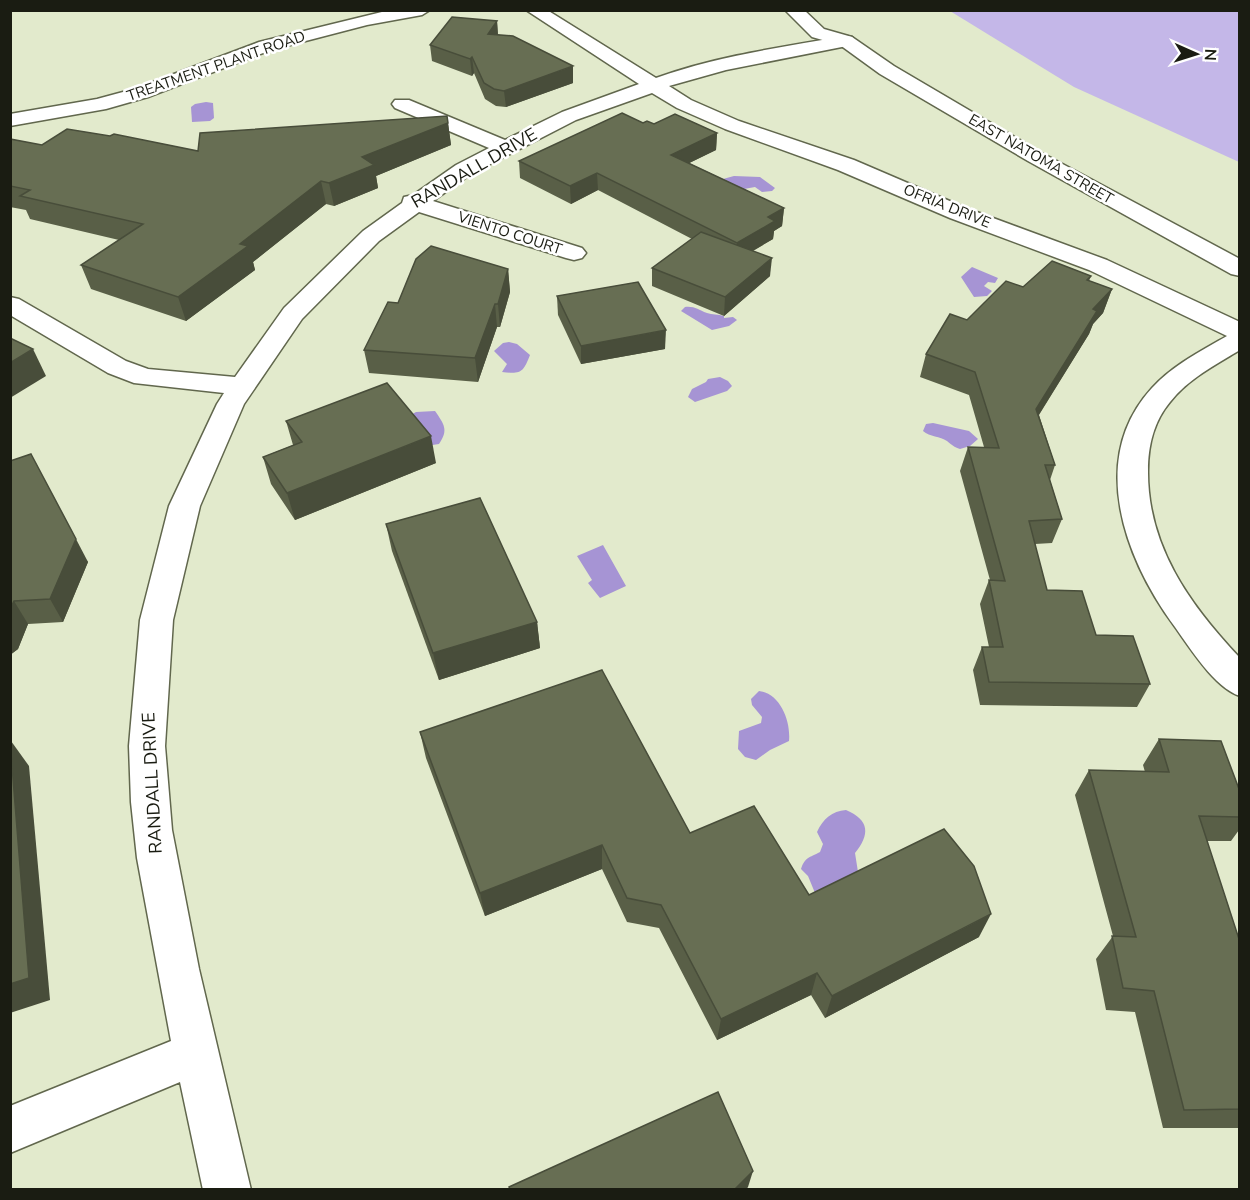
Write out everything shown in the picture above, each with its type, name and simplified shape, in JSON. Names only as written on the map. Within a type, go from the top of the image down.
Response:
[{"type":"street","name":"TREATMENT PLANT ROAD","points":[[10,120],[99,105],[141,93],[275,43],[366,20],[422,10]]},
{"type":"street","points":[[534,10],[653,85]]},
{"type":"street","name":"EAST NATOMA STREET","points":[[793,10],[818,33],[840,31],[887,70],[1035,157],[1239,269]]},
{"type":"street","name":"RANDALL DRIVE","points":[[227,1190],[158,872],[147,750],[149,676],[157,610],[178,520],[209,442],[240,386],[282,325],[313,290],[362,242],[412,202],[504,147],[564,119],[689,73],[840,31]]},
{"type":"street","name":"OFRIA DRIVE","points":[[653,85],[684,104],[732,125],[846,165],[958,213],[1098,265],[1239,332]]},
{"type":"street","points":[[402,104],[504,147]]},
{"type":"street","name":"VIENTO COURT","points":[[412,202],[574,254]]},
{"type":"street","points":[[10,304],[93,355],[144,377],[240,386]]},
{"type":"street","points":[[1239,339],[1184,373],[1152,406],[1134,448],[1131,471],[1132,498],[1138,525],[1164,586],[1185,618],[1239,682]]},
{"type":"street","points":[[10,1130],[196,1053]]},
{"type":"shaded area","points":[[950,11],[1239,11],[1239,162],[1074,87]]},
{"type":"shaded area","points":[[206,102],[213,103],[214,118],[210,121],[192,122],[191,107]]},
{"type":"shaded area","points":[[734,176],[760,177],[775,188],[772,191],[762,192],[755,187],[744,189],[723,179]]},
{"type":"shaded area","points":[[972,267],[998,278],[995,283],[988,282],[984,286],[992,291],[987,296],[974,297],[961,277]]},
{"type":"shaded area","points":[[685,307],[724,316],[724,318],[733,317],[737,320],[729,326],[712,330],[681,311]]},
{"type":"shaded area","points":[[503,343],[517,344],[530,355],[523,369],[513,373],[502,372],[507,364],[494,351]]},
{"type":"shaded area","points":[[720,377],[732,386],[727,391],[695,402],[688,397],[692,389],[708,379]]},
{"type":"shaded area","points":[[435,411],[443,423],[444,435],[439,444],[426,446],[409,416],[416,412]]},
{"type":"shaded area","points":[[933,423],[969,431],[978,439],[970,446],[960,449],[944,439],[923,431],[926,424]]},
{"type":"shaded area","points":[[603,545],[626,586],[600,598],[588,583],[592,580],[577,556]]},
{"type":"shaded area","points":[[759,691],[773,697],[783,709],[788,725],[789,741],[756,760],[745,757],[738,749],[739,731],[761,723],[762,717],[752,705],[751,699]]},
{"type":"shaded area","points":[[846,810],[860,818],[865,828],[863,840],[855,853],[858,872],[815,893],[808,876],[801,869],[806,860],[820,852],[823,844],[817,832],[822,823],[828,816]]},
{"type":"building","points":[[452,17],[497,21],[488,34],[513,36],[573,66],[504,91],[494,89],[484,83],[472,57],[470,59],[430,45]]},
{"type":"building","points":[[622,113],[643,123],[647,121],[654,124],[675,114],[717,133],[671,155],[784,208],[768,217],[775,221],[737,243],[597,173],[570,186],[519,161]]},
{"type":"building","points":[[447,116],[448,123],[362,157],[374,165],[329,183],[321,181],[240,244],[248,246],[178,297],[81,265],[143,224],[20,196],[30,190],[10,186],[10,139],[42,145],[67,129],[110,136],[114,134],[198,151],[200,133]]},
{"type":"building","points":[[701,232],[772,258],[725,297],[652,268]]},
{"type":"building","points":[[431,246],[508,269],[498,304],[495,304],[475,358],[364,350],[388,302],[398,303],[416,259]]},
{"type":"building","points":[[1052,261],[1091,276],[1087,280],[1112,289],[1093,309],[1097,311],[1036,409],[1055,465],[1045,465],[1062,519],[1029,521],[1047,590],[1082,591],[1096,635],[1133,636],[1150,684],[989,682],[982,647],[1003,647],[989,580],[1005,581],[968,447],[999,448],[975,372],[926,354],[950,314],[967,320],[1006,281],[1023,287]]},
{"type":"building","points":[[638,282],[666,330],[581,346],[557,296]]},
{"type":"building","points":[[10,338],[33,349],[10,363]]},
{"type":"building","points":[[387,383],[431,436],[287,493],[263,457],[302,442],[286,421]]},
{"type":"building","points":[[31,454],[76,539],[50,599],[14,601],[10,609],[10,461]]},
{"type":"building","points":[[480,498],[537,622],[433,653],[386,524]]},
{"type":"building","points":[[602,670],[690,833],[754,806],[809,895],[944,829],[974,866],[991,914],[832,996],[817,973],[721,1019],[661,905],[627,898],[602,845],[480,893],[420,732]]},
{"type":"building","points":[[1159,739],[1221,741],[1239,789],[1239,817],[1199,816],[1239,939],[1239,1109],[1184,1110],[1154,991],[1123,988],[1112,936],[1136,937],[1089,770],[1169,772]]},
{"type":"building","points":[[10,741],[29,978],[10,984]]},
{"type":"building","points":[[718,1092],[753,1171],[734,1190],[510,1190],[509,1187]]}]
